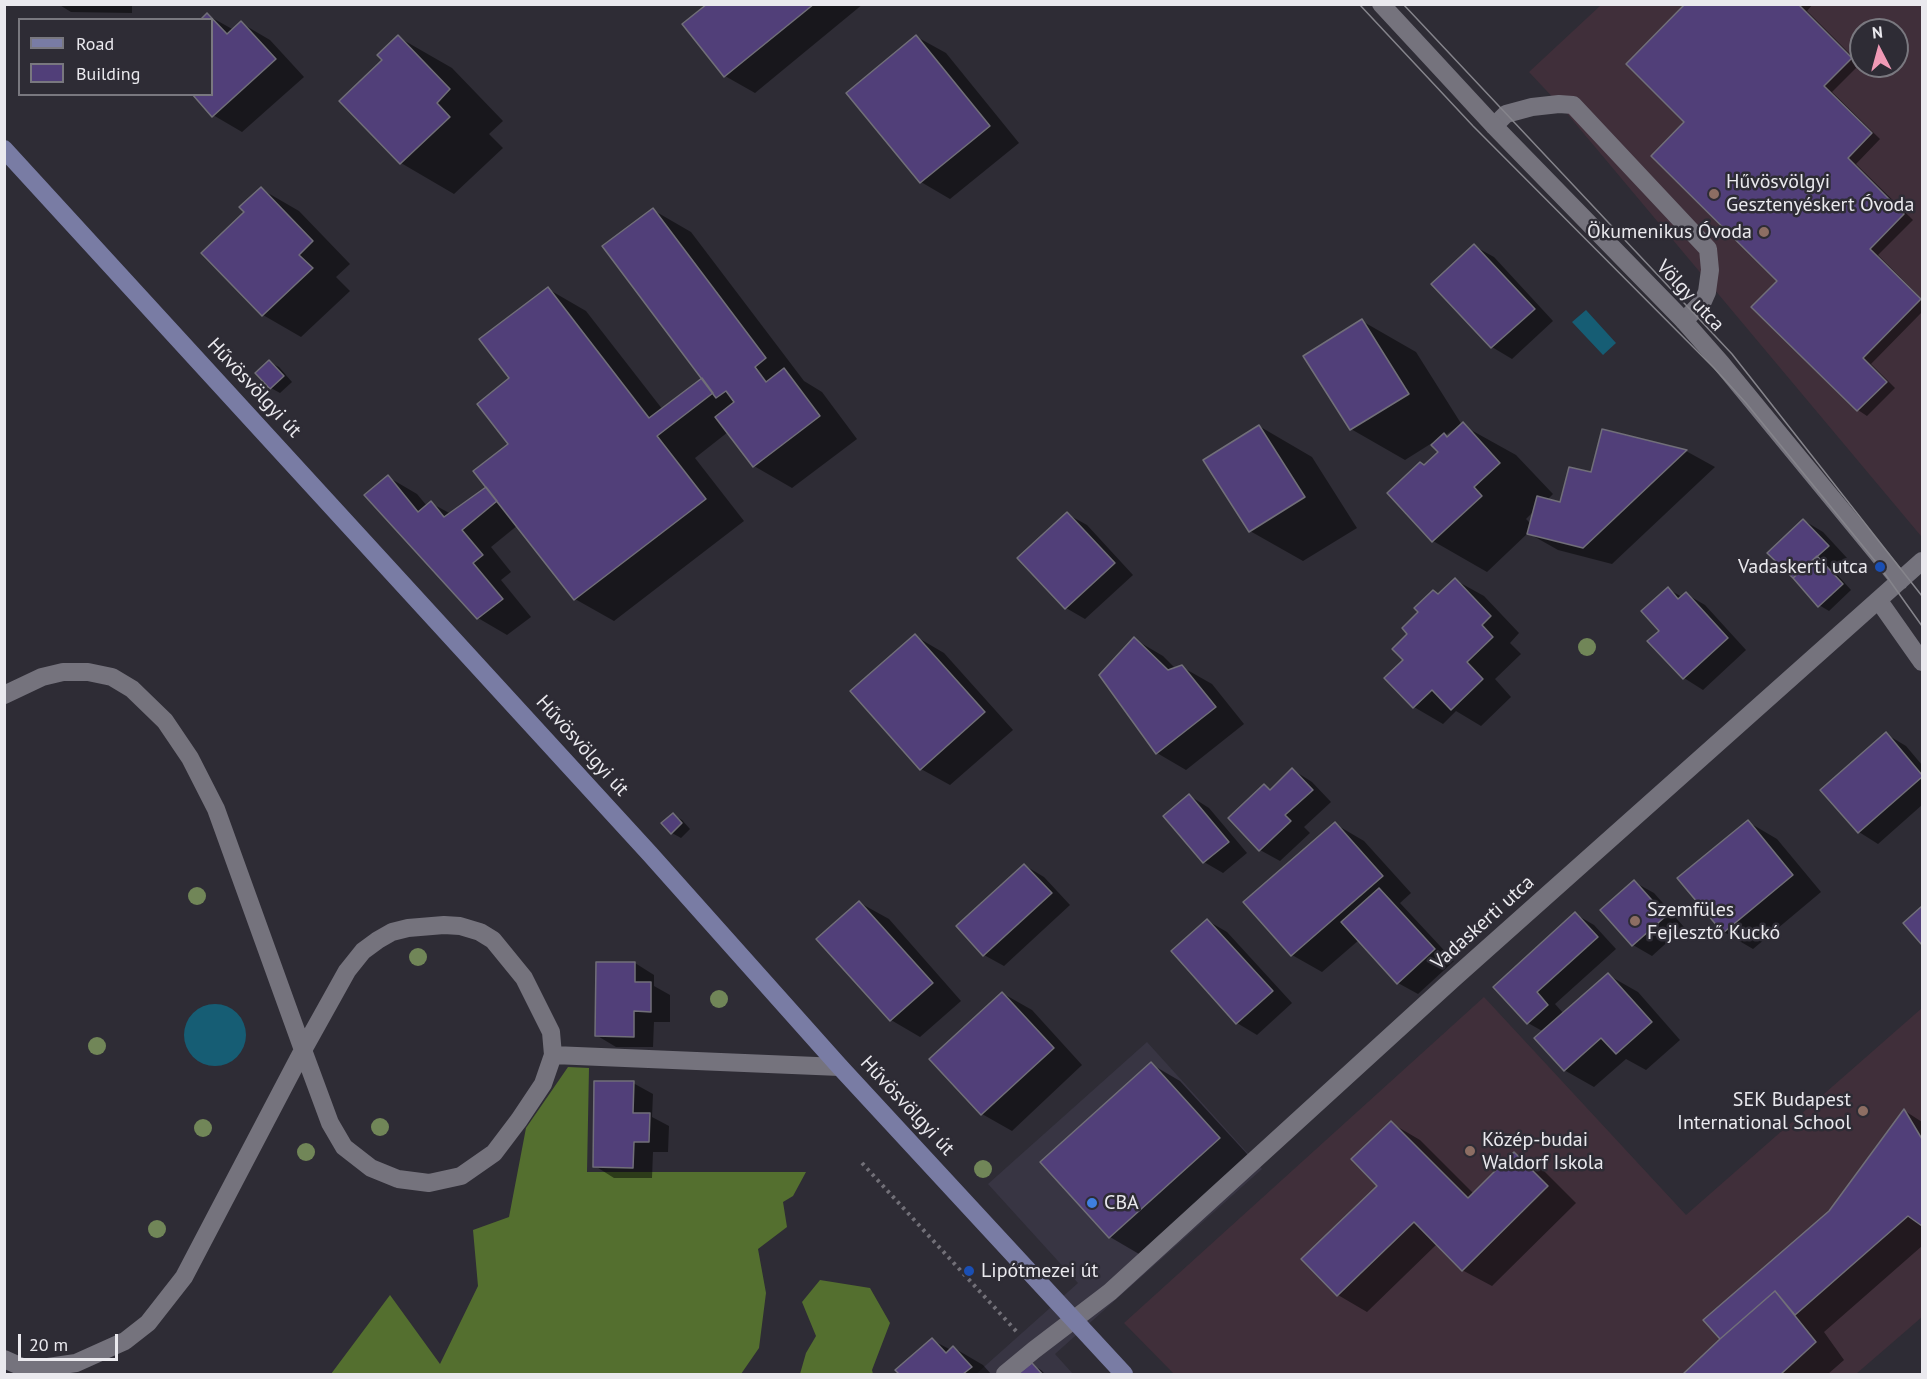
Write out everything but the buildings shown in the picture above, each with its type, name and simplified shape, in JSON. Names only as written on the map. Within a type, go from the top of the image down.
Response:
[{"type":"main road","name":"Hűvösvölgyi út","points":[[4,149],[642,845],[840,1067],[1124,1374]]},
{"type":"street","name":"Völgy utca","points":[[1381,4],[1494,126],[1684,321],[1729,372],[1900,581]]},
{"type":"street","points":[[1494,126],[1506,114],[1559,104],[1574,105],[1708,249],[1710,270],[1707,292],[1703,301],[1684,321]]},
{"type":"street","name":"Vadaskerti utca","points":[[1074,1319],[1110,1292],[1453,979],[1923,561]]},
{"type":"street","points":[[1879,601],[1923,662]]},
{"type":"street","points":[[4,695],[42,677],[63,672],[88,672],[112,677],[132,689],[165,721],[190,758],[216,809],[303,1050],[330,1123],[344,1147],[371,1168],[398,1179],[429,1183],[461,1176],[494,1153],[543,1084],[553,1055],[551,1032],[524,978],[493,940],[480,932],[460,926],[426,925],[392,932],[363,951],[346,972],[303,1050],[184,1277],[148,1323],[125,1341],[76,1363],[20,1371],[4,1359]]},
{"type":"street","points":[[553,1055],[840,1067]]},
{"type":"street","points":[[1005,1374],[1074,1319]]},
{"type":"path","points":[[862,1163],[1034,1350]]},
{"type":"shaded area","points":[[1601,5],[1922,5],[1921,536],[1559,104],[1529,72]]},
{"type":"shaded area","name":"Közép-budai Waldorf Iskola","points":[[1484,997],[1686,1215],[1922,1008],[1922,1317],[1856,1374],[1174,1374],[1124,1323]]},
{"type":"shaded area","points":[[1147,1042],[1262,1169],[1055,1354],[1073,1374],[976,1374],[1078,1283],[988,1184]]},
{"type":"green space","points":[[568,1067],[589,1068],[587,1172],[806,1172],[793,1196],[783,1202],[787,1227],[758,1249],[766,1293],[759,1348],[741,1374],[331,1374],[390,1295],[440,1364],[478,1286],[473,1230],[509,1217],[526,1128]]},
{"type":"green space","points":[[820,1280],[870,1288],[890,1323],[872,1370],[873,1374],[800,1374],[806,1353],[816,1336],[802,1302]]},
{"type":"water","points":[[1586,310],[1616,343],[1603,355],[1572,322]]},
{"type":"water","points":[[215,1004],[227,1006],[237,1013],[244,1023],[246,1035],[244,1047],[237,1057],[227,1064],[215,1066],[203,1064],[193,1057],[186,1047],[184,1035],[186,1023],[193,1013],[203,1006]]},
{"type":"tram line","points":[[1359,4],[1473,126],[1746,403],[1880,567],[1922,626]]},
{"type":"tram line","points":[[1403,4],[1732,354],[1922,596]]},
{"type":"place","name":"Hűvösvölgyi Gesztenyéskert Óvoda","points":[[1714,194]]},
{"type":"place","name":"Ökumenikus Óvoda","points":[[1764,232]]},
{"type":"place","name":"Vadaskerti utca","points":[[1880,567]]},
{"type":"place","name":"Szemfüles Fejlesztő Kuckó","points":[[1635,921]]},
{"type":"place","name":"SEK Budapest International School","points":[[1863,1111]]},
{"type":"place","name":"Közép-budai Waldorf Iskola","points":[[1470,1151]]},
{"type":"place","name":"CBA","points":[[1092,1203]]},
{"type":"place","name":"Lipótmezei út","points":[[969,1271]]}]
